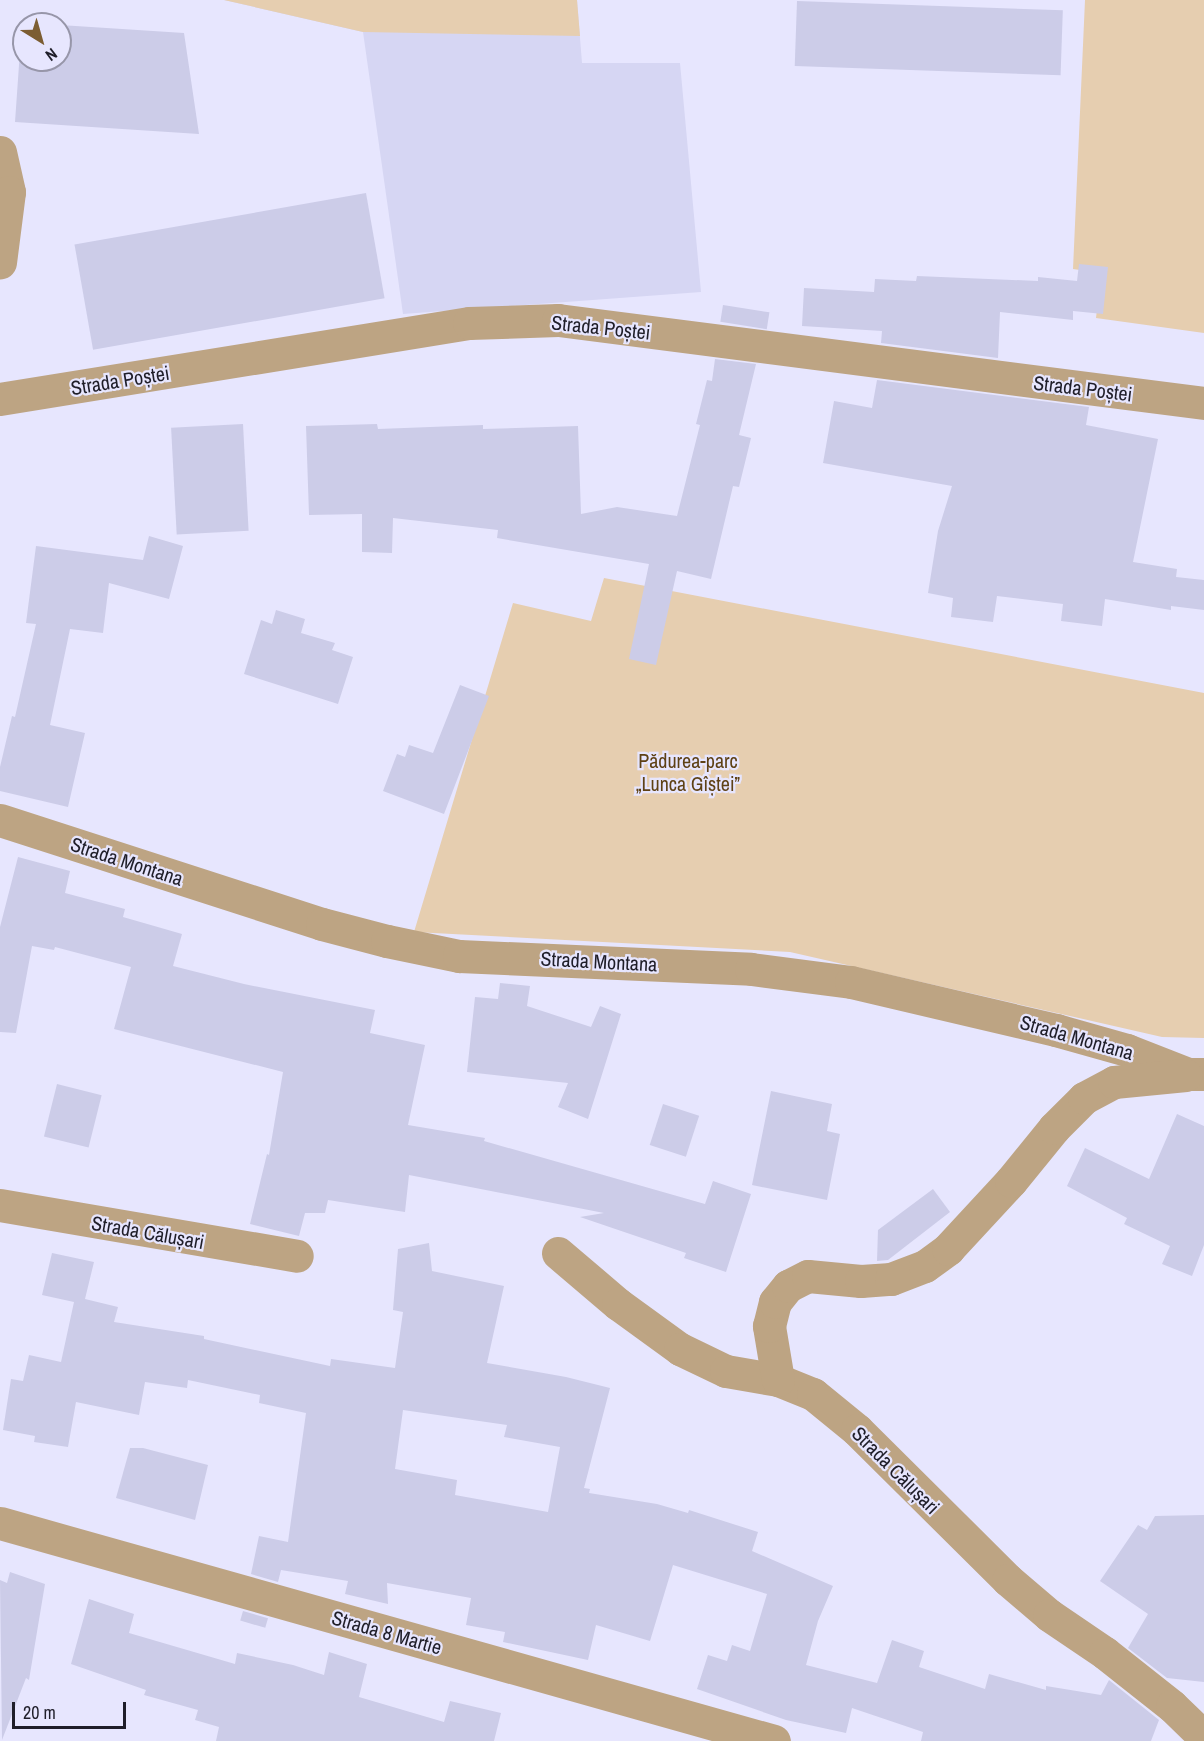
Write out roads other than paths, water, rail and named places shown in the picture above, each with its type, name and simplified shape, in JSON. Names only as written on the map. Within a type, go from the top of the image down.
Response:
[{"type":"street","points":[[0,152],[9,192],[0,262]]},
{"type":"street","name":"Strada Poștei","points":[[0,399],[468,324],[558,320],[1204,403]]},
{"type":"street","name":"Strada Montana","points":[[0,820],[322,924],[387,941],[459,956],[751,969],[851,982],[1056,1030],[1127,1050],[1199,1079]]},
{"type":"street","points":[[778,1380],[769,1326],[775,1302],[788,1286],[808,1276],[861,1281],[891,1279],[925,1266],[948,1249],[1011,1182],[1054,1128],[1084,1098],[1114,1082],[1199,1079]]},
{"type":"street","name":"Strada Călușari","points":[[0,1205],[297,1256]]},
{"type":"street","name":"Strada Călușari","points":[[558,1253],[618,1304],[680,1349],[726,1371],[778,1380],[813,1394],[856,1430],[1008,1581],[1049,1615],[1105,1653],[1172,1706],[1204,1737]]},
{"type":"street","name":"Strada 8 Martie","points":[[0,1523],[774,1741]]},
{"type":"park label","name":"Pădurea-parc „Lunca Gîștei”","points":[[688,772]]}]
